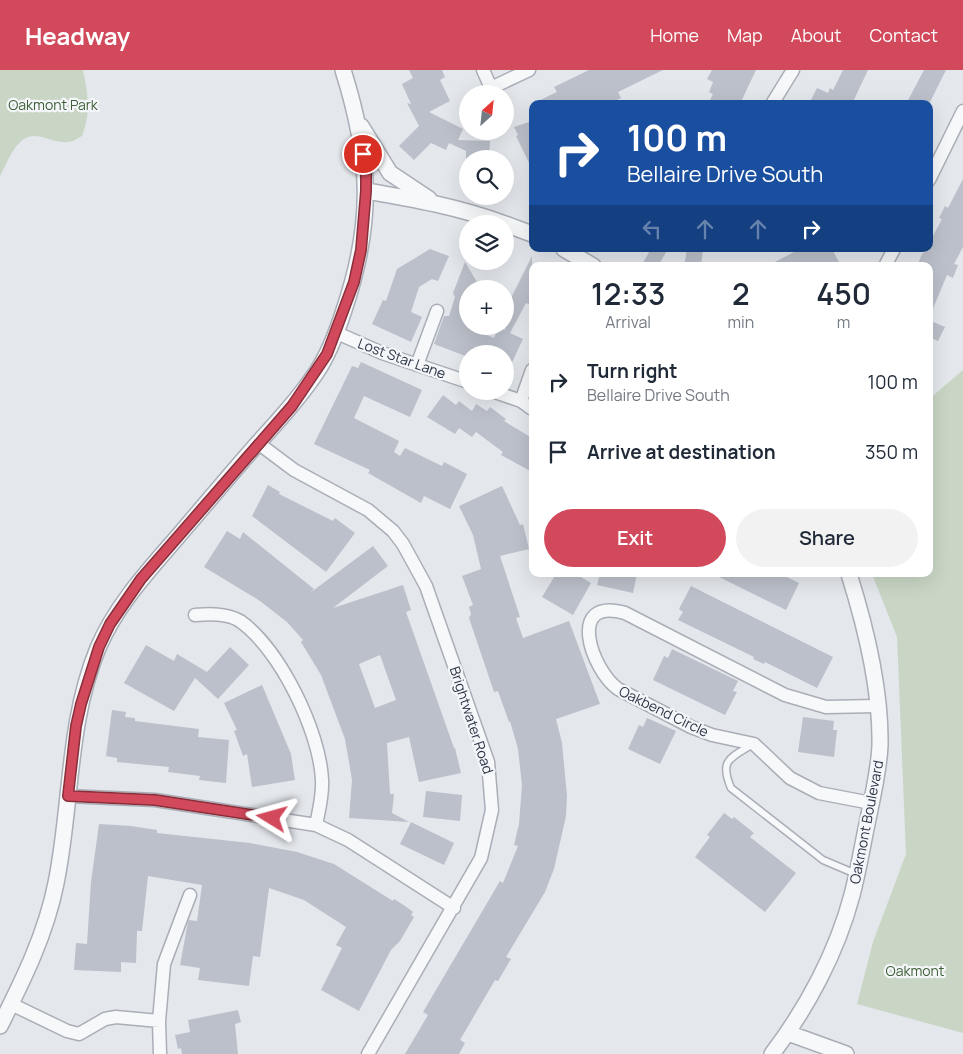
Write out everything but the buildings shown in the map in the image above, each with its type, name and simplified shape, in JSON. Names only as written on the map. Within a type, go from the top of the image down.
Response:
[{"type":"street","points":[[0,1026],[45,930],[57,882],[76,726],[99,647],[110,624],[141,579],[292,406],[317,371],[336,333],[354,282],[361,250],[366,191],[366,171],[356,119],[343,70]]},
{"type":"street","points":[[483,70],[491,88],[528,70]]},
{"type":"street","points":[[774,100],[793,70]]},
{"type":"street","points":[[933,172],[963,111]]},
{"type":"street","points":[[356,119],[390,173],[434,202]]},
{"type":"street","points":[[366,191],[434,202],[481,215]]},
{"type":"street","points":[[514,227],[529,233]]},
{"type":"street","points":[[569,252],[587,262]]},
{"type":"street","points":[[417,365],[437,310]]},
{"type":"street","name":"Lost Star Lane","points":[[336,333],[417,365],[459,379]]},
{"type":"street","points":[[514,400],[527,405],[529,391]]},
{"type":"street","name":"Brightwater Road","points":[[258,443],[294,470],[354,502],[381,520],[403,544],[426,586],[488,762],[492,794],[486,842],[474,872],[368,1054]]},
{"type":"street","name":"Oakmont Boulevard","points":[[772,1054],[788,1033],[809,999],[826,964],[852,896],[871,803],[880,746],[877,706],[864,622],[850,577]]},
{"type":"street","name":"Oakbend Circle","points":[[754,744],[712,735],[691,727],[610,683],[598,667],[589,640],[591,621],[596,614],[603,609],[625,613],[785,695],[804,702],[826,707],[877,706]]},
{"type":"street","points":[[195,615],[215,613],[239,621],[267,649],[287,674],[301,704],[320,764],[322,795],[316,825]]},
{"type":"street","points":[[754,744],[790,778],[819,793],[871,803]]},
{"type":"street","points":[[68,796],[155,800],[316,825],[348,840],[454,908]]},
{"type":"street","points":[[160,1054],[159,1021],[164,964],[190,894]]},
{"type":"street","points":[[11,1004],[66,1031],[79,1034],[105,1019],[116,1017],[159,1021]]},
{"type":"street","points":[[788,1033],[846,1054]]},
{"type":"lane","points":[[754,744],[733,757],[726,764],[725,773],[731,788],[823,860],[856,874]]},
{"type":"green space","name":"Oakmont Park","points":[[0,70],[83,70],[88,111],[82,136],[68,142],[34,136],[28,137],[15,148],[0,176]]},
{"type":"green space","name":"Oakmont","points":[[963,370],[963,1033],[857,1004],[873,942],[906,854],[897,637],[873,577],[933,577],[933,396]]},
{"type":"route","points":[[272,818],[155,800],[68,796],[76,726],[99,647],[110,624],[126,599],[159,558],[292,406],[327,354],[354,282],[361,250],[366,214],[366,171],[363,154]]}]
